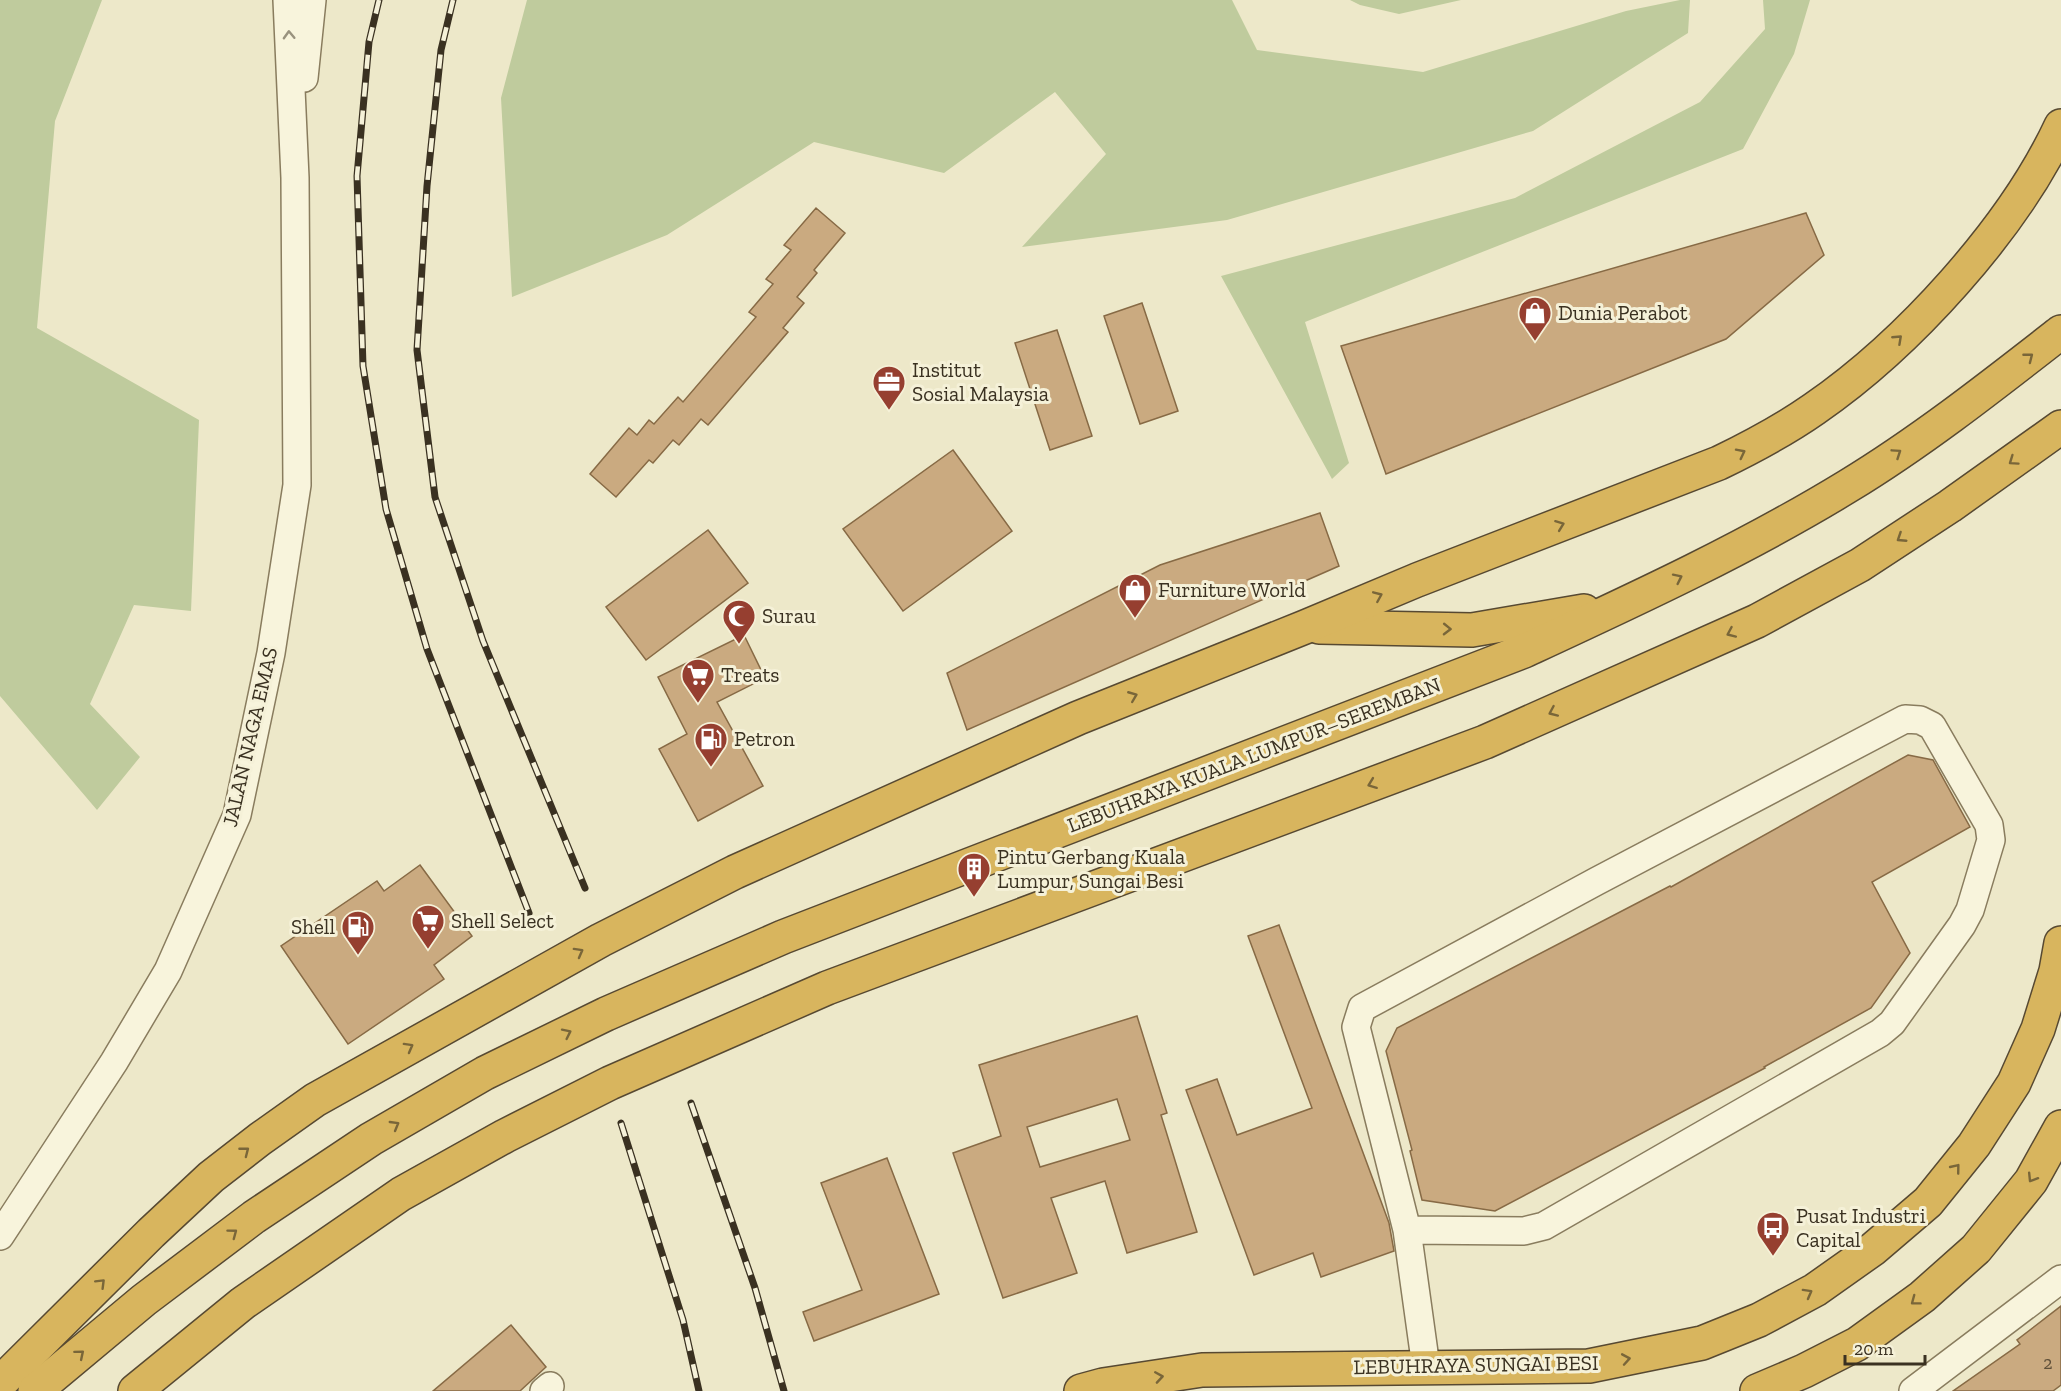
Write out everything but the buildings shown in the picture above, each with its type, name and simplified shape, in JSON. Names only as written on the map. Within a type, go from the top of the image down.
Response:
[{"type":"highway","points":[[0,1383],[151,1233],[211,1178],[260,1139],[315,1100],[601,940],[735,872],[1078,718],[1417,580],[1719,463],[1764,441],[1815,408],[1865,369],[1901,337],[1945,292],[1984,247],[2018,200],[2061,126]]},
{"type":"highway","name":"LEBUHRAYA KUALA LUMPUR–SEREMBAN","points":[[35,1391],[144,1300],[254,1217],[371,1139],[485,1073],[606,1014],[783,937],[1524,651],[1626,604],[1727,554],[1849,486],[1997,382],[2061,332]]},
{"type":"highway","points":[[135,1391],[243,1303],[401,1194],[505,1136],[610,1083],[827,988],[1485,742],[1757,621],[1860,565],[1950,506],[2061,428]]},
{"type":"highway","points":[[1305,627],[1472,630],[1626,604]]},
{"type":"highway","name":"LEBUHRAYA SUNGAI BESI","points":[[1081,1391],[1202,1370],[1589,1366],[1702,1343],[1759,1320],[1815,1290],[1873,1249],[1928,1202],[1974,1145],[2013,1083],[2038,1029],[2056,971],[2061,943]]},
{"type":"highway","points":[[1757,1391],[1804,1371],[1857,1344],[1922,1297],[1976,1249],[2031,1181],[2061,1127]]},
{"type":"street","name":"JALAN NAGA EMAS","points":[[0,1236],[114,1062],[168,971],[237,815],[271,653],[297,485],[295,178],[287,0]]},
{"type":"street","name":"JALAN NAGA EMAS","points":[[295,178],[312,0]]},
{"type":"street","points":[[1407,1230],[1524,1231],[1544,1226],[1880,1033],[1893,1023],[1962,926],[1970,910],[1991,840],[1989,825],[1932,726],[1920,720],[1905,719],[1362,1008],[1356,1027],[1407,1230],[1426,1367]]},
{"type":"street","points":[[1913,1391],[2061,1279]]},
{"type":"green space","points":[[0,0],[102,0],[55,121],[37,328],[199,420],[191,611],[134,605],[90,704],[140,757],[97,810],[0,696]]},
{"type":"green space","points":[[527,0],[1232,0],[1257,50],[1423,72],[1626,11],[1690,0],[1688,33],[1533,131],[1227,220],[1022,247],[1106,154],[1055,92],[944,173],[814,142],[667,235],[512,297],[501,98]]},
{"type":"green space","points":[[1350,0],[1461,0],[1399,14],[1360,5]]},
{"type":"green space","points":[[1763,0],[1810,0],[1794,54],[1743,149],[1305,322],[1349,463],[1332,479],[1221,276],[1515,198],[1700,102],[1765,29]]},
{"type":"railway","points":[[379,0],[369,42],[357,176],[363,366],[386,509],[427,649],[529,913]]},
{"type":"railway","points":[[453,0],[441,50],[427,186],[417,350],[435,497],[483,641],[585,888]]},
{"type":"railway","points":[[691,1103],[755,1288],[784,1391]]},
{"type":"railway","points":[[621,1123],[683,1320],[699,1391]]},
{"type":"place","name":"Dunia Perabot","points":[[1535,342]]},
{"type":"place","name":"Institut Sosial Malaysia","points":[[889,411]]},
{"type":"place","name":"Furniture World","points":[[1135,619]]},
{"type":"place","name":"Surau","points":[[739,645]]},
{"type":"place","name":"Treats","points":[[698,704]]},
{"type":"place","name":"Petron","points":[[711,768]]},
{"type":"place","name":"Pintu Gerbang Kuala Lumpur, Sungai Besi","points":[[974,898]]},
{"type":"place","name":"Shell Select","points":[[428,950]]},
{"type":"place","name":"Shell","points":[[358,956]]},
{"type":"place","name":"Pusat Industri Capital","points":[[1773,1257]]}]
